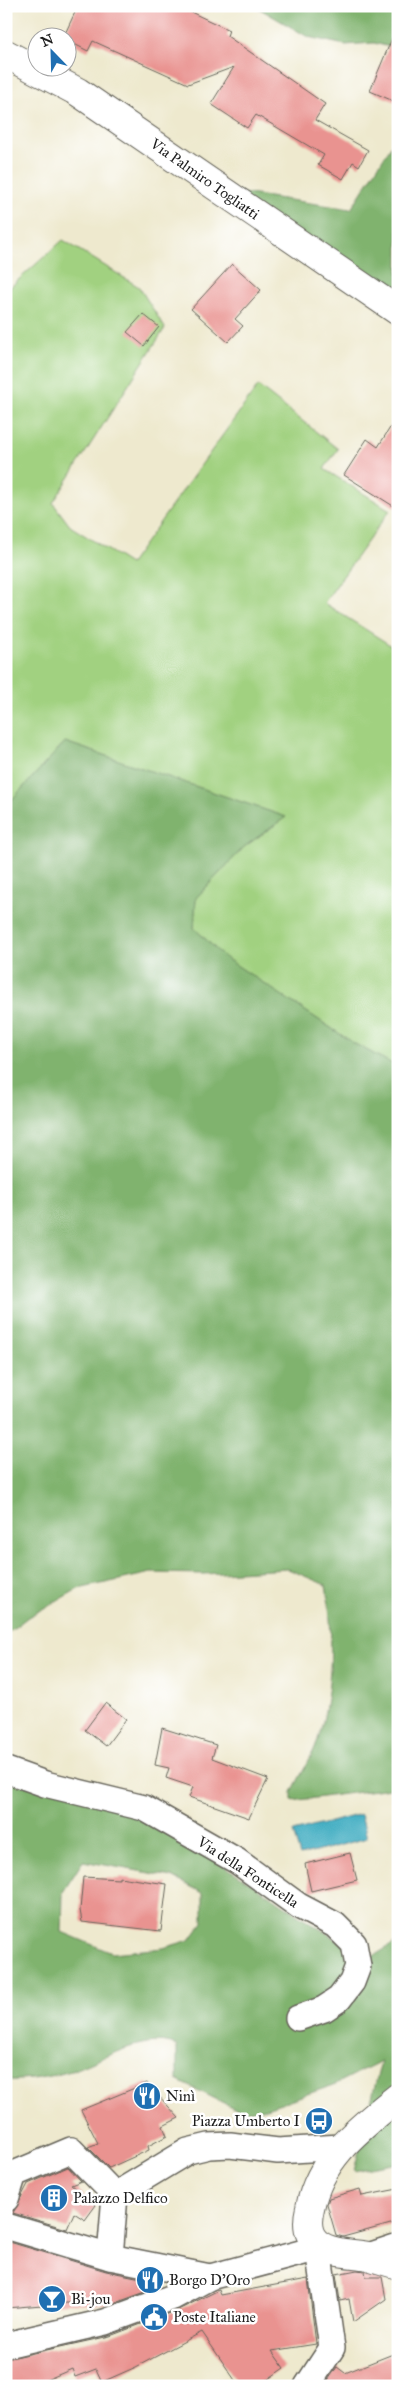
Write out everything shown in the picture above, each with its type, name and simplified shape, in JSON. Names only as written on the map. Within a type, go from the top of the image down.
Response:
[{"type":"street","name":"Via Palmiro Togliatti","points":[[6,54],[78,92],[398,312]]},
{"type":"street","name":"Via della Fonticella","points":[[6,1770],[45,1784],[144,1808],[237,1861],[299,1906],[335,1925],[354,1944],[358,1966],[352,1982],[339,1999],[324,2009],[298,2018]]},
{"type":"street","points":[[307,2386],[332,2348],[321,2248],[311,2237],[308,2218],[312,2194],[340,2147],[398,2097]]},
{"type":"street","points":[[115,2195],[188,2151],[209,2146],[230,2145],[278,2151],[340,2147]]},
{"type":"street","points":[[6,2200],[14,2174],[71,2150],[115,2195],[110,2258]]},
{"type":"street","points":[[6,2226],[110,2258],[210,2277]]},
{"type":"street","points":[[368,2256],[398,2246]]},
{"type":"street","points":[[6,2345],[105,2322],[173,2297],[210,2277],[321,2248],[368,2256],[398,2265]]},
{"type":"green space","points":[[255,6],[383,6],[398,10],[398,49],[374,43],[345,45],[308,37]]},
{"type":"green space","points":[[398,135],[398,298],[235,192],[351,209]]},
{"type":"green space","points":[[63,240],[139,287],[165,328],[53,503],[70,526],[130,564],[258,386],[338,449],[324,469],[390,510],[324,603],[398,650],[398,1067],[355,1044],[224,957],[194,928],[196,898],[244,847],[286,817],[65,742],[6,806],[6,291]]},
{"type":"green space","points":[[65,742],[286,817],[244,847],[196,898],[194,928],[224,957],[355,1044],[398,1067],[398,1787],[292,1801],[292,1792],[320,1733],[327,1698],[331,1640],[326,1585],[288,1569],[204,1574],[151,1573],[78,1589],[28,1617],[6,1634],[6,806]]},
{"type":"green space","points":[[6,1775],[143,1812],[367,1960],[398,1941],[398,2163],[354,2171],[381,2061],[334,2085],[266,2108],[242,2112],[177,2080],[177,2046],[164,2043],[137,2045],[71,2071],[55,2075],[31,2079],[6,2080]],"holes":[[[83,1861],[172,1877],[203,1893],[203,1922],[190,1940],[163,1948],[112,1953],[62,1932],[63,1892]]]},
{"type":"water","points":[[361,1814],[367,1838],[300,1856],[293,1832]]},
{"type":"building","points":[[78,6],[178,6],[229,30],[227,36],[325,104],[315,120],[368,150],[359,166],[353,162],[343,179],[318,165],[324,155],[256,115],[247,128],[211,104],[234,67],[188,84],[93,41],[88,51],[78,46],[78,28],[68,28]]},
{"type":"building","points":[[398,24],[398,103],[370,91]]},
{"type":"building","points":[[232,264],[261,290],[235,319],[243,326],[228,342],[191,309]]},
{"type":"building","points":[[143,314],[159,327],[144,346],[127,332]]},
{"type":"building","points":[[398,415],[398,509],[344,475],[367,439],[378,447]]},
{"type":"building","points":[[105,1703],[126,1719],[106,1746],[85,1730]]},
{"type":"building","points":[[162,1728],[216,1745],[212,1758],[268,1779],[249,1818],[189,1797],[193,1787],[166,1778],[169,1768],[155,1765]]},
{"type":"building","points":[[350,1853],[357,1880],[311,1891],[305,1864]]},
{"type":"building","points":[[83,1877],[119,1879],[119,1877],[167,1884],[161,1931],[82,1922],[80,1910]]},
{"type":"building","points":[[147,2083],[179,2118],[163,2126],[167,2136],[148,2146],[149,2150],[109,2168],[88,2147],[98,2143],[81,2110]]},
{"type":"building","name":"Palazzo Delfico","points":[[68,2167],[81,2181],[71,2185],[96,2205],[85,2220],[74,2213],[67,2229],[13,2213],[28,2184]]},
{"type":"building","points":[[360,2189],[362,2196],[398,2189],[398,2222],[343,2237],[336,2235],[327,2204],[329,2198]]},
{"type":"building","points":[[6,2241],[106,2271],[156,2281],[154,2289],[112,2304],[66,2303],[6,2308]]},
{"type":"building","points":[[357,2270],[365,2271],[366,2277],[382,2277],[386,2299],[353,2322],[349,2299],[340,2301],[336,2274]]},
{"type":"building","points":[[308,2279],[316,2344],[272,2351],[284,2368],[258,2386],[239,2386],[202,2332],[136,2367],[102,2382],[96,2369],[75,2377],[72,2369],[32,2386],[10,2386],[6,2379],[6,2359],[110,2336],[178,2310],[219,2290],[221,2295]]},
{"type":"building","points":[[398,2352],[398,2386],[324,2386],[337,2367],[345,2373]]},
{"type":"place","name":"Ninì","points":[[147,2096]]},
{"type":"place","name":"Piazza Umberto I","points":[[319,2121]]},
{"type":"place","name":"Palazzo Delfico","points":[[54,2198]]},
{"type":"place","name":"Borgo D'Oro","points":[[150,2280]]},
{"type":"place","name":"Bi-jou","points":[[52,2299]]},
{"type":"place","name":"Poste Italiane","points":[[154,2317]]}]
